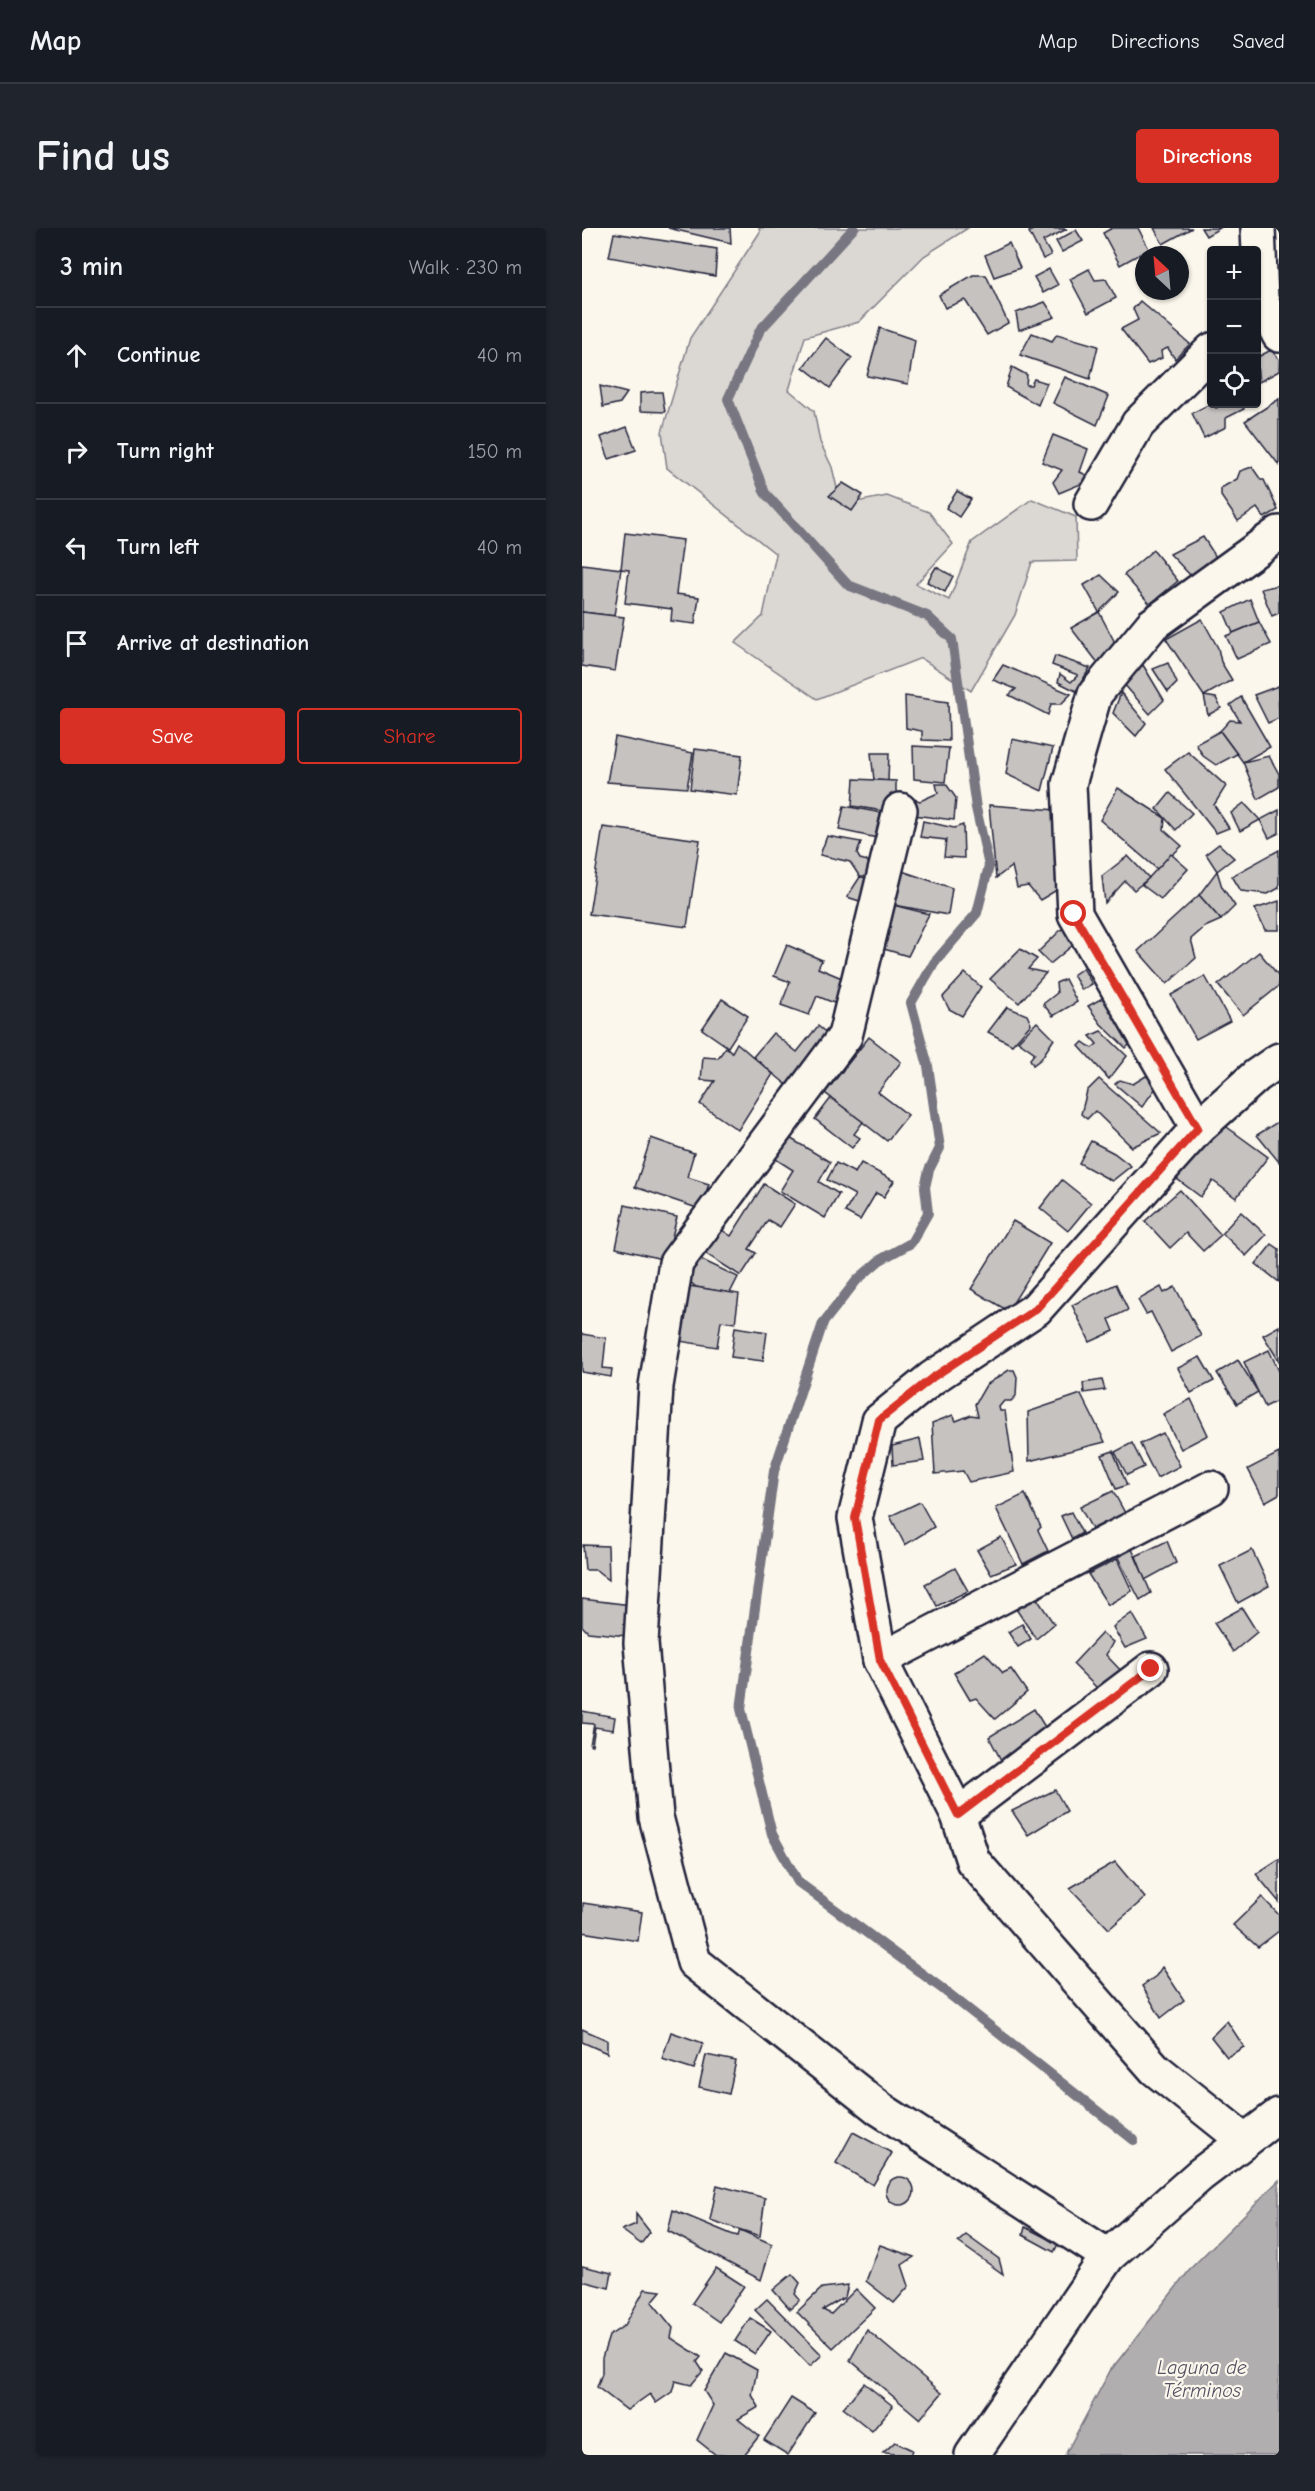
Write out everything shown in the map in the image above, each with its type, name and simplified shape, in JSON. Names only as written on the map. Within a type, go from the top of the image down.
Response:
[{"type":"street","points":[[1258,228],[1259,300]]},
{"type":"street","points":[[1261,305],[1279,335]]},
{"type":"street","points":[[1091,504],[1138,424],[1208,354]]},
{"type":"street","points":[[1198,1128],[1074,914],[1069,784],[1095,694],[1152,625],[1279,533]]},
{"type":"street","points":[[900,810],[845,1036],[676,1263],[656,1386],[641,1643],[656,1817],[694,1962],[880,2109],[1108,2256]]},
{"type":"street","points":[[1245,2141],[1155,2069],[973,1861],[958,1815],[880,1660],[855,1518],[879,1420],[932,1378],[1036,1309],[1198,1128],[1256,1076],[1279,1060]]},
{"type":"street","points":[[880,1660],[1211,1488]]},
{"type":"street","points":[[958,1815],[1151,1669]]},
{"type":"street","points":[[972,2455],[1108,2256],[1200,2175],[1279,2115]]},
{"type":"shaded area","points":[[759,228],[968,228],[924,256],[859,322],[805,337],[789,390],[814,411],[820,442],[832,467],[841,505],[887,496],[929,512],[953,544],[916,584],[949,600],[972,542],[1032,499],[1076,517],[1077,561],[1032,562],[1015,615],[971,691],[921,658],[817,699],[735,643],[763,616],[776,554],[667,468],[662,432],[690,338],[760,232]]},
{"type":"water","name":"Laguna de Términos","points":[[1279,2180],[1279,2455],[1065,2455],[1110,2371],[1192,2267]]},
{"type":"building","points":[[668,228],[730,228],[731,243]]},
{"type":"building","points":[[1036,228],[1067,229],[1043,241],[1051,255],[1043,259],[1029,232]]},
{"type":"building","points":[[1112,228],[1138,228],[1147,246],[1135,246],[1135,257],[1120,265],[1103,233]]},
{"type":"building","points":[[1154,228],[1192,228],[1163,244]]},
{"type":"building","points":[[1201,228],[1220,228],[1206,236]]},
{"type":"building","points":[[1076,230],[1083,241],[1062,252],[1056,241]]},
{"type":"building","points":[[614,233],[717,249],[715,276],[609,257]]},
{"type":"building","points":[[1009,243],[1020,268],[994,277],[985,255]]},
{"type":"building","points":[[1049,269],[1058,285],[1043,293],[1034,277]]},
{"type":"building","points":[[1089,269],[1095,280],[1106,279],[1116,298],[1088,313],[1070,279]]},
{"type":"building","points":[[973,275],[986,275],[1008,323],[987,335],[965,300],[945,308],[939,295]]},
{"type":"building","points":[[1140,301],[1190,344],[1175,359],[1168,348],[1161,351],[1162,358],[1148,364],[1121,329],[1138,320],[1133,309]]},
{"type":"building","points":[[1045,302],[1055,317],[1019,330],[1016,313]]},
{"type":"building","points":[[880,328],[915,340],[908,384],[867,376]]},
{"type":"building","points":[[1032,333],[1052,341],[1057,334],[1098,346],[1090,379],[1020,355]]},
{"type":"building","points":[[826,338],[852,358],[830,388],[803,367]]},
{"type":"building","points":[[1271,350],[1279,359],[1279,371],[1261,381],[1261,355]]},
{"type":"building","points":[[1012,367],[1027,375],[1026,385],[1031,385],[1034,379],[1047,383],[1038,405],[1006,387]]},
{"type":"building","points":[[1065,377],[1109,396],[1097,425],[1053,403]]},
{"type":"building","points":[[600,386],[627,393],[620,403],[603,407]]},
{"type":"building","points":[[662,392],[665,412],[640,411],[640,393]]},
{"type":"building","points":[[1279,399],[1279,465],[1245,421]]},
{"type":"building","points":[[1207,406],[1207,408],[1244,409],[1226,418],[1226,427],[1204,438],[1192,413]]},
{"type":"building","points":[[627,427],[636,450],[609,459],[601,437]]},
{"type":"building","points":[[1053,435],[1088,449],[1080,472],[1091,477],[1088,481],[1059,493],[1053,482],[1062,470],[1042,462]]},
{"type":"building","points":[[1252,467],[1261,480],[1264,480],[1278,510],[1264,518],[1257,508],[1238,521],[1221,496],[1221,488],[1237,479],[1240,471]]},
{"type":"building","points":[[843,483],[863,495],[852,511],[829,496]]},
{"type":"building","points":[[957,491],[971,499],[959,517],[946,508]]},
{"type":"building","points":[[625,533],[683,540],[676,594],[699,597],[695,624],[671,621],[672,609],[625,603],[629,570],[621,569]]},
{"type":"building","points":[[1203,537],[1216,557],[1191,576],[1170,554]]},
{"type":"building","points":[[1153,550],[1178,581],[1150,604],[1124,575]]},
{"type":"building","points":[[582,564],[621,569],[614,616],[582,612]]},
{"type":"building","points":[[936,567],[953,576],[945,592],[927,582]]},
{"type":"building","points":[[1101,575],[1119,592],[1099,612],[1084,585]]},
{"type":"building","points":[[1279,585],[1279,613],[1272,616],[1261,589]]},
{"type":"building","points":[[1250,599],[1259,622],[1233,633],[1224,612]]},
{"type":"building","points":[[582,612],[624,617],[615,671],[582,666]]},
{"type":"building","points":[[1099,612],[1122,656],[1102,668],[1071,628]]},
{"type":"building","points":[[1202,619],[1218,648],[1221,662],[1232,680],[1204,696],[1166,639]]},
{"type":"building","points":[[1259,622],[1271,644],[1237,659],[1226,636]]},
{"type":"building","points":[[1055,656],[1090,668],[1076,691],[1058,682],[1060,674],[1071,682],[1078,675],[1052,665]]},
{"type":"building","points":[[1168,663],[1177,683],[1168,692],[1153,669]]},
{"type":"building","points":[[1003,665],[1071,694],[1061,704],[1051,704],[1048,715],[1009,695],[1016,689],[993,680]]},
{"type":"building","points":[[1143,665],[1164,700],[1150,714],[1123,683]]},
{"type":"building","points":[[1278,686],[1279,718],[1268,723],[1254,695]]},
{"type":"building","points":[[1121,693],[1146,723],[1136,736],[1113,713]]},
{"type":"building","points":[[905,696],[948,702],[949,741],[922,740],[922,731],[906,728]]},
{"type":"building","points":[[1204,696],[1216,698],[1221,708],[1208,715]]},
{"type":"building","points":[[1241,697],[1270,747],[1243,762],[1220,731],[1230,720],[1240,721],[1230,705]]},
{"type":"building","points":[[1220,731],[1237,754],[1216,765],[1203,756],[1196,744]]},
{"type":"building","points":[[615,737],[693,753],[687,788],[607,782]]},
{"type":"building","points":[[1012,739],[1053,748],[1042,791],[1006,774]]},
{"type":"building","points":[[913,746],[949,748],[945,782],[914,779]]},
{"type":"building","points":[[695,749],[742,755],[737,795],[690,789]]},
{"type":"building","points":[[1188,752],[1226,786],[1214,805],[1229,828],[1216,833],[1165,769]]},
{"type":"building","points":[[871,753],[889,753],[888,781],[874,780]]},
{"type":"building","points":[[1269,756],[1279,774],[1279,787],[1258,799],[1243,762]]},
{"type":"building","points":[[854,779],[896,781],[896,813],[852,806]]},
{"type":"building","points":[[936,784],[946,784],[956,798],[954,820],[905,814],[908,797],[920,801],[938,793]]},
{"type":"building","points":[[1118,788],[1165,818],[1164,830],[1182,846],[1157,869],[1100,820]]},
{"type":"building","points":[[1170,793],[1192,813],[1176,830],[1157,809]]},
{"type":"building","points":[[1244,803],[1260,820],[1240,831],[1231,813]]},
{"type":"building","points":[[989,805],[1057,810],[1070,882],[1040,900],[1028,886],[1017,888],[1012,866],[996,878]]},
{"type":"building","points":[[844,806],[893,815],[887,840],[839,830]]},
{"type":"building","points":[[1279,810],[1279,833],[1269,838],[1260,820]]},
{"type":"building","points":[[923,821],[954,828],[963,825],[964,858],[944,857],[946,840],[920,837]]},
{"type":"building","points":[[603,827],[700,840],[687,927],[589,914]]},
{"type":"building","points":[[827,836],[861,842],[857,854],[860,859],[868,861],[871,878],[860,877],[850,862],[820,855]]},
{"type":"building","points":[[1219,844],[1234,858],[1217,871],[1206,854]]},
{"type":"building","points":[[1279,850],[1279,888],[1268,894],[1241,891],[1232,876]]},
{"type":"building","points":[[1171,854],[1188,869],[1161,899],[1142,885]]},
{"type":"building","points":[[1128,856],[1149,878],[1134,890],[1125,881],[1105,903],[1102,876]]},
{"type":"building","points":[[902,871],[952,888],[948,915],[889,904]]},
{"type":"building","points":[[1217,871],[1222,887],[1235,906],[1221,920],[1199,895]]},
{"type":"building","points":[[860,877],[880,879],[869,904],[847,897]]},
{"type":"building","points":[[1199,895],[1221,920],[1205,927],[1191,939],[1196,958],[1167,984],[1138,951]]},
{"type":"building","points":[[1279,901],[1279,930],[1265,930],[1255,909]]},
{"type":"building","points":[[889,904],[929,914],[908,956],[877,947]]},
{"type":"building","points":[[1065,926],[1079,940],[1050,964],[1038,952]]},
{"type":"building","points":[[787,945],[822,960],[818,968],[849,981],[839,1005],[817,996],[809,1015],[781,1005],[790,982],[774,976]]},
{"type":"building","points":[[1020,949],[1037,959],[1028,969],[1046,973],[1019,1003],[990,979]]},
{"type":"building","points":[[1259,952],[1279,976],[1279,986],[1243,1015],[1218,985]]},
{"type":"building","points":[[1083,968],[1092,984],[1082,990],[1073,975]]},
{"type":"building","points":[[965,973],[981,987],[962,1016],[949,1009],[943,997]]},
{"type":"building","points":[[1205,976],[1230,1021],[1196,1039],[1171,995]]},
{"type":"building","points":[[1065,979],[1077,1002],[1053,1016],[1043,1004],[1057,993],[1056,983]]},
{"type":"building","points":[[1108,995],[1139,1035],[1126,1048],[1101,1024],[1088,1006]]},
{"type":"building","points":[[722,999],[748,1016],[728,1047],[702,1029]]},
{"type":"building","points":[[1007,1007],[1027,1015],[1031,1024],[1012,1045],[988,1032]]},
{"type":"building","points":[[1037,1022],[1054,1039],[1041,1059],[1033,1065],[1030,1059],[1035,1053],[1018,1041]]},
{"type":"building","points":[[818,1026],[839,1043],[798,1094],[753,1057],[773,1033],[797,1052]]},
{"type":"building","points":[[1101,1031],[1127,1056],[1109,1079],[1079,1046],[1083,1042],[1092,1048],[1097,1044],[1090,1036]]},
{"type":"building","points":[[869,1037],[901,1062],[878,1092],[908,1115],[887,1141],[825,1093]]},
{"type":"building","points":[[737,1043],[773,1074],[738,1130],[700,1104],[715,1081],[701,1080],[703,1057],[718,1058],[726,1047],[732,1052]]},
{"type":"building","points":[[1146,1076],[1158,1085],[1142,1107],[1115,1084],[1120,1080],[1133,1084]]},
{"type":"building","points":[[1099,1079],[1161,1133],[1132,1147],[1095,1111],[1087,1119],[1081,1114],[1087,1091]]},
{"type":"building","points":[[831,1098],[863,1122],[854,1134],[860,1138],[852,1148],[815,1119]]},
{"type":"building","points":[[1279,1121],[1279,1162],[1257,1135]]},
{"type":"building","points":[[1220,1122],[1268,1157],[1236,1198],[1213,1181],[1201,1197],[1177,1179]]},
{"type":"building","points":[[788,1137],[830,1162],[819,1182],[839,1194],[825,1218],[780,1191],[793,1170],[774,1158]]},
{"type":"building","points":[[651,1138],[694,1153],[687,1177],[709,1184],[700,1209],[635,1187]]},
{"type":"building","points":[[1091,1141],[1114,1153],[1131,1166],[1112,1181],[1079,1163]]},
{"type":"building","points":[[836,1163],[855,1173],[861,1163],[894,1181],[884,1197],[876,1193],[860,1220],[845,1212],[855,1195],[827,1180]]},
{"type":"building","points":[[1062,1180],[1091,1203],[1068,1231],[1040,1208]]},
{"type":"building","points":[[764,1184],[795,1204],[780,1227],[768,1220],[749,1249],[756,1253],[741,1276],[700,1250],[716,1226],[731,1236]]},
{"type":"building","points":[[1180,1190],[1221,1235],[1203,1251],[1186,1233],[1170,1248],[1145,1221]]},
{"type":"building","points":[[625,1205],[677,1217],[666,1260],[616,1248]]},
{"type":"building","points":[[1241,1212],[1266,1235],[1246,1256],[1222,1233]]},
{"type":"building","points":[[1013,1221],[1050,1243],[1008,1311],[971,1289]]},
{"type":"building","points":[[1272,1244],[1279,1249],[1279,1282],[1256,1264]]},
{"type":"building","points":[[698,1258],[738,1277],[730,1293],[696,1287],[688,1280]]},
{"type":"building","points":[[1116,1284],[1128,1310],[1109,1319],[1114,1331],[1090,1342],[1072,1305]]},
{"type":"building","points":[[689,1286],[739,1294],[735,1323],[721,1321],[717,1347],[679,1341]]},
{"type":"building","points":[[1161,1287],[1164,1293],[1175,1287],[1201,1336],[1171,1352],[1151,1312],[1146,1314],[1138,1300]]},
{"type":"building","points":[[1279,1326],[1279,1361],[1263,1335]]},
{"type":"building","points":[[735,1327],[767,1332],[763,1361],[731,1357]]},
{"type":"building","points":[[582,1334],[606,1338],[603,1368],[612,1369],[611,1377],[582,1372]]},
{"type":"building","points":[[1269,1350],[1279,1371],[1279,1400],[1265,1407],[1244,1362]]},
{"type":"building","points":[[1200,1357],[1214,1381],[1191,1393],[1178,1368]]},
{"type":"building","points":[[1238,1360],[1258,1392],[1237,1404],[1217,1373]]},
{"type":"building","points":[[1009,1370],[1014,1370],[1017,1377],[1016,1396],[1011,1401],[1004,1401],[999,1407],[1000,1411],[1005,1411],[1014,1472],[969,1482],[963,1471],[935,1474],[932,1423],[953,1415],[956,1421],[971,1415],[978,1416],[975,1404],[986,1385]]},
{"type":"building","points":[[1102,1380],[1105,1390],[1084,1393],[1083,1383]]},
{"type":"building","points":[[1081,1394],[1105,1442],[1029,1461],[1028,1412]]},
{"type":"building","points":[[1191,1399],[1208,1435],[1181,1449],[1163,1414]]},
{"type":"building","points":[[1163,1433],[1180,1466],[1157,1478],[1140,1444]]},
{"type":"building","points":[[920,1439],[924,1461],[893,1465],[892,1446]]},
{"type":"building","points":[[1132,1443],[1144,1467],[1127,1475],[1115,1452]]},
{"type":"building","points":[[1113,1451],[1127,1485],[1116,1489],[1102,1455]]},
{"type":"building","points":[[1279,1453],[1279,1494],[1265,1502],[1248,1469]]},
{"type":"building","points":[[1113,1491],[1125,1513],[1092,1529],[1080,1507]]},
{"type":"building","points":[[1025,1494],[1041,1527],[1038,1530],[1048,1551],[1023,1564],[996,1508]]},
{"type":"building","points":[[920,1502],[934,1527],[905,1545],[890,1516]]},
{"type":"building","points":[[1071,1512],[1082,1533],[1072,1539],[1061,1516]]},
{"type":"building","points":[[1001,1537],[1016,1564],[991,1574],[977,1550]]},
{"type":"building","points":[[1167,1541],[1176,1563],[1145,1580],[1136,1556]]},
{"type":"building","points":[[1129,1542],[1151,1593],[1140,1600],[1113,1548]]},
{"type":"building","points":[[583,1545],[608,1546],[609,1580],[596,1570],[585,1570]]},
{"type":"building","points":[[1252,1550],[1269,1586],[1238,1603],[1220,1566]]},
{"type":"building","points":[[1117,1559],[1132,1591],[1108,1605],[1088,1574]]},
{"type":"building","points":[[955,1568],[968,1591],[937,1606],[925,1584]]},
{"type":"building","points":[[1036,1597],[1054,1624],[1036,1639],[1016,1609]]},
{"type":"building","points":[[582,1599],[631,1605],[627,1636],[588,1632],[582,1626]]},
{"type":"building","points":[[1242,1608],[1257,1632],[1233,1652],[1214,1623]]},
{"type":"building","points":[[1132,1613],[1147,1639],[1125,1648],[1113,1627]]},
{"type":"building","points":[[1022,1624],[1031,1639],[1018,1647],[1008,1632]]},
{"type":"building","points":[[1102,1633],[1113,1642],[1106,1655],[1125,1675],[1103,1694],[1073,1664]]},
{"type":"building","points":[[985,1653],[1003,1673],[1011,1669],[1027,1692],[995,1719],[976,1698],[970,1700],[954,1673]]},
{"type":"building","points":[[1034,1709],[1048,1732],[1003,1764],[989,1737]]},
{"type":"building","points":[[582,1711],[615,1717],[613,1730],[595,1727],[592,1745],[590,1745],[594,1724],[582,1723]]},
{"type":"building","points":[[1055,1790],[1067,1811],[1028,1835],[1012,1811]]},
{"type":"building","points":[[1279,1859],[1279,1902],[1256,1874]]},
{"type":"building","points":[[1115,1862],[1145,1898],[1109,1929],[1070,1888]]},
{"type":"building","points":[[1262,1897],[1279,1915],[1279,1931],[1258,1947],[1233,1925]]},
{"type":"building","points":[[583,1903],[642,1912],[638,1941],[582,1932]]},
{"type":"building","points":[[1162,1967],[1184,2000],[1161,2018],[1142,1986],[1156,1976]]},
{"type":"building","points":[[1227,2021],[1244,2047],[1227,2057],[1211,2037]]},
{"type":"building","points":[[582,2029],[607,2040],[607,2053],[582,2042]]},
{"type":"building","points":[[671,2032],[703,2043],[694,2069],[662,2059]]},
{"type":"building","points":[[706,2055],[736,2061],[729,2094],[699,2087]]},
{"type":"building","points":[[853,2132],[892,2153],[873,2185],[836,2163]]},
{"type":"building","points":[[900,2177],[910,2181],[914,2191],[910,2201],[900,2205],[890,2201],[886,2191],[890,2181]]},
{"type":"building","points":[[717,2185],[765,2198],[760,2236],[710,2220]]},
{"type":"building","points":[[673,2210],[731,2234],[738,2236],[740,2230],[772,2244],[761,2280],[668,2231]]},
{"type":"building","points":[[636,2214],[650,2232],[641,2244],[622,2230],[636,2224]]},
{"type":"building","points":[[1025,2227],[1058,2244],[1054,2252],[1023,2235]]},
{"type":"building","points":[[966,2235],[999,2259],[1003,2274],[958,2242]]},
{"type":"building","points":[[880,2245],[914,2257],[902,2265],[909,2286],[894,2303],[866,2281]]},
{"type":"building","points":[[582,2266],[612,2273],[609,2288],[582,2281]]},
{"type":"building","points":[[716,2268],[744,2286],[719,2322],[692,2303]]},
{"type":"building","points":[[792,2274],[800,2283],[795,2294],[800,2300],[790,2309],[773,2290]]},
{"type":"building","points":[[848,2285],[845,2297],[823,2310],[831,2314],[856,2289],[875,2308],[833,2348],[797,2312],[822,2288]]},
{"type":"building","points":[[645,2289],[661,2291],[652,2302],[673,2328],[671,2338],[701,2357],[697,2362],[703,2371],[691,2385],[675,2381],[672,2392],[656,2403],[650,2394],[627,2410],[597,2387],[609,2336],[625,2325]]},
{"type":"building","points":[[767,2299],[822,2355],[810,2366],[755,2310]]},
{"type":"building","points":[[750,2318],[771,2331],[755,2354],[735,2341]]},
{"type":"building","points":[[867,2330],[942,2393],[920,2419],[850,2360]]},
{"type":"building","points":[[726,2353],[757,2370],[752,2395],[759,2407],[738,2419],[759,2436],[744,2455],[716,2455],[697,2440],[713,2405],[704,2391]]},
{"type":"building","points":[[864,2383],[893,2406],[872,2431],[843,2408]]},
{"type":"building","points":[[791,2398],[815,2413],[788,2455],[764,2440]]},
{"type":"building","points":[[895,2442],[912,2450],[910,2455],[883,2453]]},
{"type":"waterway","points":[[854,228],[760,330],[728,399],[765,493],[848,585],[927,616],[952,639],[976,808],[989,866],[977,913],[934,963],[911,1003],[928,1066],[940,1148],[929,1170],[925,1187],[928,1213],[911,1243],[880,1260],[857,1280],[823,1323],[774,1471],[741,1709],[772,1834],[798,1882],[944,1990],[1134,2140]]},
{"type":"route","points":[[1074,914],[1198,1128],[1036,1309],[932,1378],[879,1420],[855,1518],[880,1660],[958,1815],[1151,1669]]}]
